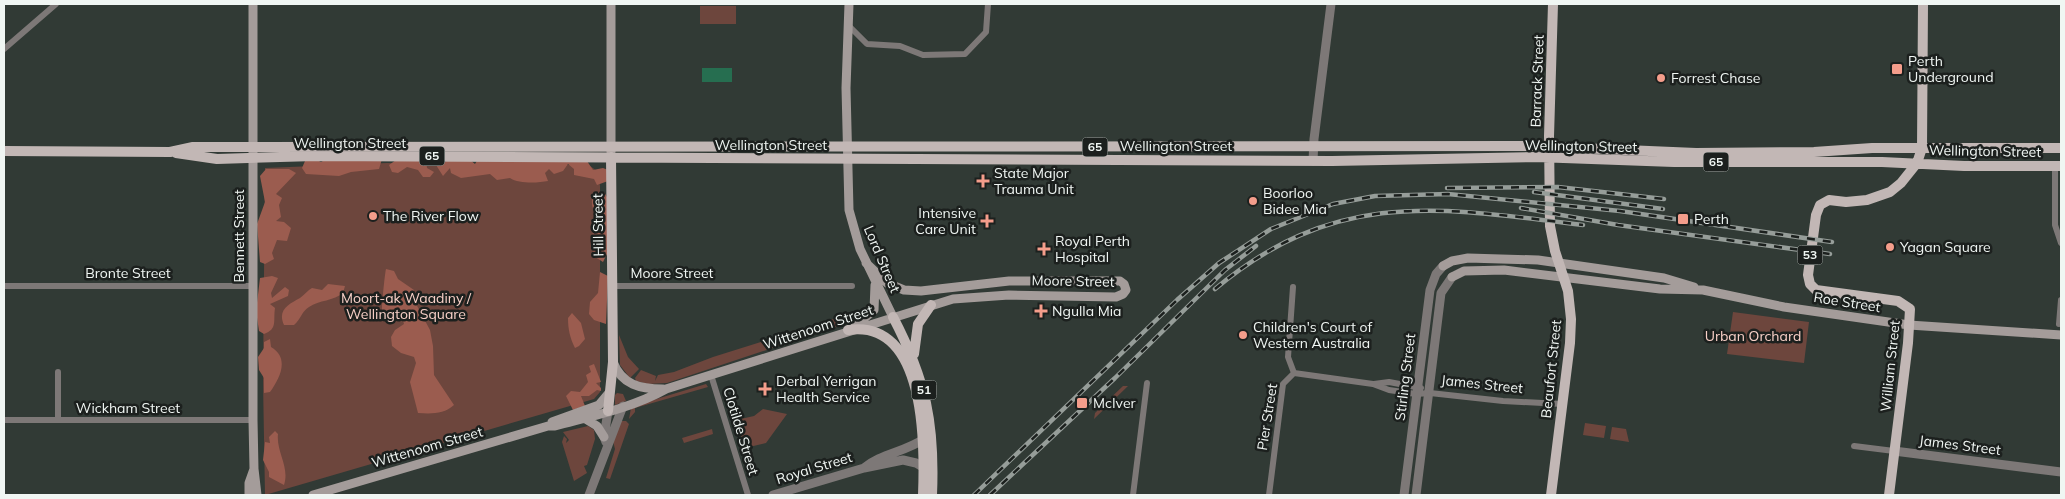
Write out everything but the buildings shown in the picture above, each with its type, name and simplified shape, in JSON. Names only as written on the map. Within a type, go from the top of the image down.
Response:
[{"type":"main road","name":"Bennett Street","points":[[253,4],[253,420],[254,469],[257,495]]},
{"type":"main road","name":"Hill Street","points":[[608,411],[613,362],[611,4]]},
{"type":"main road","name":"Lord Street","points":[[849,4],[847,147],[849,210],[856,237],[866,263],[914,358],[924,387],[934,453],[932,495]]},
{"type":"main road","name":"Barrack Street","points":[[1550,158],[1553,4]]},
{"type":"main road","name":"William Street","points":[[1889,495],[1910,313],[1907,305],[1898,301],[1816,290],[1810,284],[1808,275],[1816,215],[1820,205],[1829,200],[1856,201],[1879,196],[1896,188],[1914,167],[1922,148],[1923,4]]},
{"type":"main road","name":"Wellington Street","points":[[4,151],[170,152],[211,159],[253,153],[315,156],[847,147],[1549,147],[1696,153],[1922,148],[2061,148]]},
{"type":"main road","name":"Wellington Street","points":[[611,152],[848,159],[1313,161],[1550,158],[1914,167],[2058,166]]},
{"type":"main road","name":"Beaufort Street","points":[[1550,158],[1551,237],[1568,290],[1571,318],[1551,495]]},
{"type":"main road","name":"Roe Street","points":[[1443,266],[1452,261],[1468,258],[1506,258],[1664,278],[1703,290],[1784,307],[1909,325],[2061,335]]},
{"type":"main road","name":"Moore Street","points":[[866,263],[887,283],[904,290],[921,291],[1009,281],[1120,281],[1126,287],[1123,294],[1116,296],[982,295],[953,299],[893,317]]},
{"type":"main road","name":"Roe Street","points":[[1452,277],[1464,271],[1504,270],[1660,289],[1703,290]]},
{"type":"main road","points":[[848,330],[874,310],[876,301],[875,281]]},
{"type":"main road","points":[[914,358],[915,333],[922,316],[931,305]]},
{"type":"main road","name":"Wittenoom Street","points":[[314,495],[548,426],[608,411],[646,399],[666,389],[893,317]]},
{"type":"main road","name":"51","points":[[848,330],[863,328],[873,330],[888,337],[896,346],[913,384],[924,439],[923,495]]},
{"type":"main road","name":"Roe Street","points":[[2047,335],[2061,339]]},
{"type":"main road","name":"Wittenoom Street","points":[[613,362],[618,374],[632,386],[646,389],[666,389]]},
{"type":"main road","name":"Wittenoom Street","points":[[548,426],[553,421],[599,405],[606,400],[610,392]]},
{"type":"main road","points":[[584,418],[597,426],[605,441]]},
{"type":"main road","name":"Bennett Street","points":[[248,495],[249,483],[254,469]]},
{"type":"street","points":[[4,49],[56,4]]},
{"type":"street","points":[[849,26],[867,44],[900,46],[923,55],[960,55],[970,51],[986,32],[988,4]]},
{"type":"street","points":[[1313,161],[1331,4]]},
{"type":"street","points":[[2058,166],[2055,224],[2061,243]]},
{"type":"street","name":"Stirling Street","points":[[1404,495],[1430,290],[1436,274],[1443,266]]},
{"type":"street","name":"Stirling Street","points":[[1416,495],[1441,293],[1452,277]]},
{"type":"street","name":"Bronte Street","points":[[4,286],[252,286]]},
{"type":"street","name":"Moore Street","points":[[612,286],[852,286]]},
{"type":"street","name":"Pier Street","points":[[1269,495],[1284,384],[1294,373],[1288,357],[1294,298],[1293,287]]},
{"type":"street","points":[[2058,324],[2061,300]]},
{"type":"street","points":[[1421,357],[1425,351],[1429,336],[1436,332]]},
{"type":"street","points":[[58,372],[58,420]]},
{"type":"street","name":"James Street","points":[[1294,373],[1373,384],[1389,390],[1417,390],[1503,401],[1562,404]]},
{"type":"street","name":"Clotilde Street","points":[[711,375],[748,495]]},
{"type":"street","points":[[1133,495],[1147,383]]},
{"type":"street","name":"Hill Street","points":[[589,495],[605,441],[623,406]]},
{"type":"street","name":"Hill Street","points":[[605,441],[608,411]]},
{"type":"street","name":"Wickham Street","points":[[4,420],[253,420]]},
{"type":"street","name":"Royal Street","points":[[864,468],[872,461],[899,453],[924,439]]},
{"type":"street","name":"James Street","points":[[1854,446],[2061,472]]},
{"type":"street","name":"Royal Street","points":[[773,495],[864,468],[902,460],[916,463],[924,468]]},
{"type":"green space","points":[[700,6],[736,6],[736,24],[700,24]]},
{"type":"green space","points":[[313,158],[321,162],[328,158],[382,159],[379,169],[351,172],[339,176],[306,174],[302,168],[305,161]]},
{"type":"green space","points":[[452,159],[469,159],[475,164],[478,159],[587,161],[593,170],[603,168],[608,170],[608,181],[597,185],[594,179],[574,175],[574,169],[568,164],[563,171],[554,174],[549,169],[545,173],[548,181],[539,182],[523,182],[510,178],[497,180],[490,174],[461,178],[451,173],[450,168],[443,176],[436,165]]},
{"type":"green space","points":[[396,160],[426,160],[427,168],[434,172],[430,177],[423,177],[418,170],[407,167],[398,173],[392,172],[389,165]]},
{"type":"green space","name":"Moort-ak Waadiny / Wellington Square","points":[[387,163],[587,165],[596,171],[600,186],[600,392],[594,399],[265,495],[263,381],[265,168]]},
{"type":"green space","points":[[266,169],[289,169],[296,173],[276,194],[282,198],[279,205],[281,217],[276,221],[284,222],[291,228],[287,241],[277,240],[272,253],[274,259],[265,264],[260,262],[257,224],[265,202],[260,176]]},
{"type":"green space","points":[[597,192],[604,192],[608,199],[608,252],[603,262],[592,255],[594,245],[592,225],[595,215],[592,200]]},
{"type":"green space","points":[[386,269],[394,271],[398,279],[414,290],[415,302],[430,330],[433,346],[434,375],[454,405],[442,412],[418,413],[410,382],[416,363],[414,357],[401,353],[392,346],[391,337],[395,330],[404,324],[403,320],[396,315],[382,314]]},
{"type":"green space","points":[[600,272],[608,276],[606,324],[594,320],[589,314],[590,302],[598,293]]},
{"type":"green space","points":[[272,276],[278,278],[271,293],[272,298],[285,287],[289,290],[288,296],[270,304],[275,308],[274,324],[271,330],[264,334],[259,331],[256,311],[260,278]]},
{"type":"green space","points":[[328,284],[345,286],[343,293],[335,298],[309,307],[294,325],[284,325],[282,315],[288,305],[312,288],[322,290]]},
{"type":"green space","points":[[859,311],[861,315],[842,325],[667,383],[648,384],[636,381],[635,378],[641,370],[656,376],[655,381],[658,375],[674,372],[713,357]]},
{"type":"green space","name":"Urban Orchard","points":[[1733,312],[1809,322],[1804,363],[1727,354]]},
{"type":"green space","points":[[572,313],[581,323],[585,339],[575,348],[568,326],[568,318]]},
{"type":"green space","points":[[619,335],[628,357],[639,369],[630,378],[620,365]]},
{"type":"green space","points":[[270,339],[271,347],[277,352],[282,362],[277,381],[270,392],[264,393],[264,378],[259,370],[258,357],[264,348],[264,342]]},
{"type":"green space","points":[[594,364],[601,382],[596,383],[601,388],[601,391],[597,390],[589,396],[581,396],[585,406],[573,410],[566,396],[571,391],[580,392],[588,382],[586,375],[591,372],[589,366]]},
{"type":"green space","points":[[706,384],[708,387],[635,408],[635,412],[629,419],[631,408]]},
{"type":"green space","points":[[1123,386],[1128,386],[1094,419],[1095,413]]},
{"type":"green space","points":[[617,393],[623,394],[626,401],[615,405],[615,395]]},
{"type":"green space","points":[[763,409],[787,414],[766,443],[745,448],[736,420],[754,416]]},
{"type":"green space","points":[[620,421],[626,421],[629,424],[610,479],[606,478],[615,449],[613,441]]},
{"type":"green space","points":[[1585,423],[1606,426],[1604,438],[1583,435]]},
{"type":"green space","points":[[588,426],[594,430],[595,439],[587,465],[584,466],[587,473],[574,481],[562,442],[564,436],[567,439],[566,443],[569,440],[563,432]]},
{"type":"green space","points":[[1612,427],[1626,429],[1629,442],[1610,439]]},
{"type":"green space","points":[[712,429],[713,434],[684,443],[682,438]]},
{"type":"green space","points":[[275,431],[278,434],[285,472],[284,485],[269,477],[269,472],[263,460],[265,442],[270,443],[269,437]]},
{"type":"shaded area","points":[[702,68],[732,68],[732,82],[702,82]]},
{"type":"railway","points":[[1447,188],[1558,187],[1664,199]]},
{"type":"railway","points":[[1534,192],[1663,209]]},
{"type":"railway","points":[[974,495],[1177,300],[1219,263],[1271,229],[1333,204],[1375,196],[1448,194],[1620,211],[1832,242]]},
{"type":"railway","points":[[1521,208],[1618,225],[1830,254]]},
{"type":"railway","points":[[1215,289],[1260,257],[1303,234],[1347,220],[1390,212],[1482,213],[1583,225]]},
{"type":"railway","points":[[990,495],[1115,378],[1225,270],[1256,246]]},
{"type":"place","name":"Perth Underground","points":[[1897,69]]},
{"type":"place","name":"Forrest Chase","points":[[1661,78]]},
{"type":"place","name":"State Major Trauma Unit","points":[[983,181]]},
{"type":"place","name":"Boorloo Bidee Mia","points":[[1253,201]]},
{"type":"place","name":"The River Flow","points":[[373,216]]},
{"type":"place","name":"Perth","points":[[1683,219]]},
{"type":"place","name":"Intensive Care Unit","points":[[987,221]]},
{"type":"place","name":"Yagan Square","points":[[1890,247]]},
{"type":"place","name":"Royal Perth Hospital","points":[[1044,249]]},
{"type":"place","name":"Ngulla Mia","points":[[1041,311]]},
{"type":"place","name":"Children's Court of Western Australia","points":[[1243,335]]},
{"type":"place","name":"Derbal Yerrigan Health Service","points":[[765,389]]},
{"type":"place","name":"McIver","points":[[1082,403]]}]
